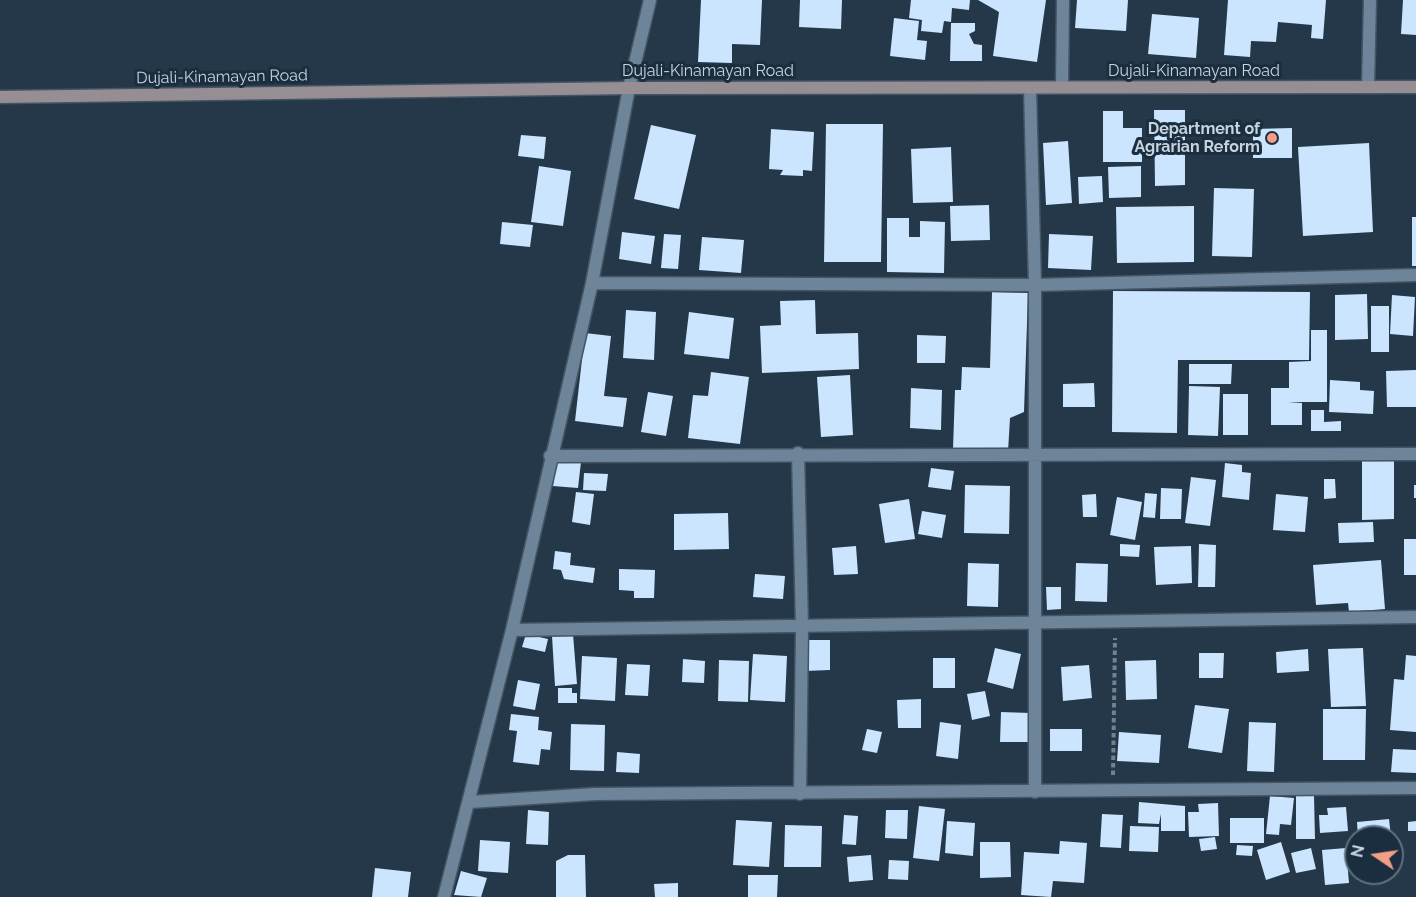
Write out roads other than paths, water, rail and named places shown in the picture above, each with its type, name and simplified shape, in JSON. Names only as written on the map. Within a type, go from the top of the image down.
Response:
[{"type":"main road","name":"Dujali-Kinamayan Road","points":[[0,97],[629,88],[1416,87]]},
{"type":"street","points":[[444,897],[512,630],[550,456],[592,283],[629,88],[650,0]]},
{"type":"street","points":[[1062,87],[1063,0]]},
{"type":"street","points":[[1368,87],[1370,0]]},
{"type":"street","points":[[1030,88],[1035,285],[1035,792]]},
{"type":"street","points":[[592,283],[1035,285],[1416,275]]},
{"type":"street","points":[[550,456],[798,453],[1036,456],[1416,454]]},
{"type":"street","points":[[798,453],[802,627],[800,794]]},
{"type":"street","points":[[512,630],[802,627],[1115,619],[1416,617]]},
{"type":"street","points":[[470,802],[595,794],[1416,788]]},
{"type":"place","name":"Department of Agrarian Reform","points":[[1272,138]]}]
